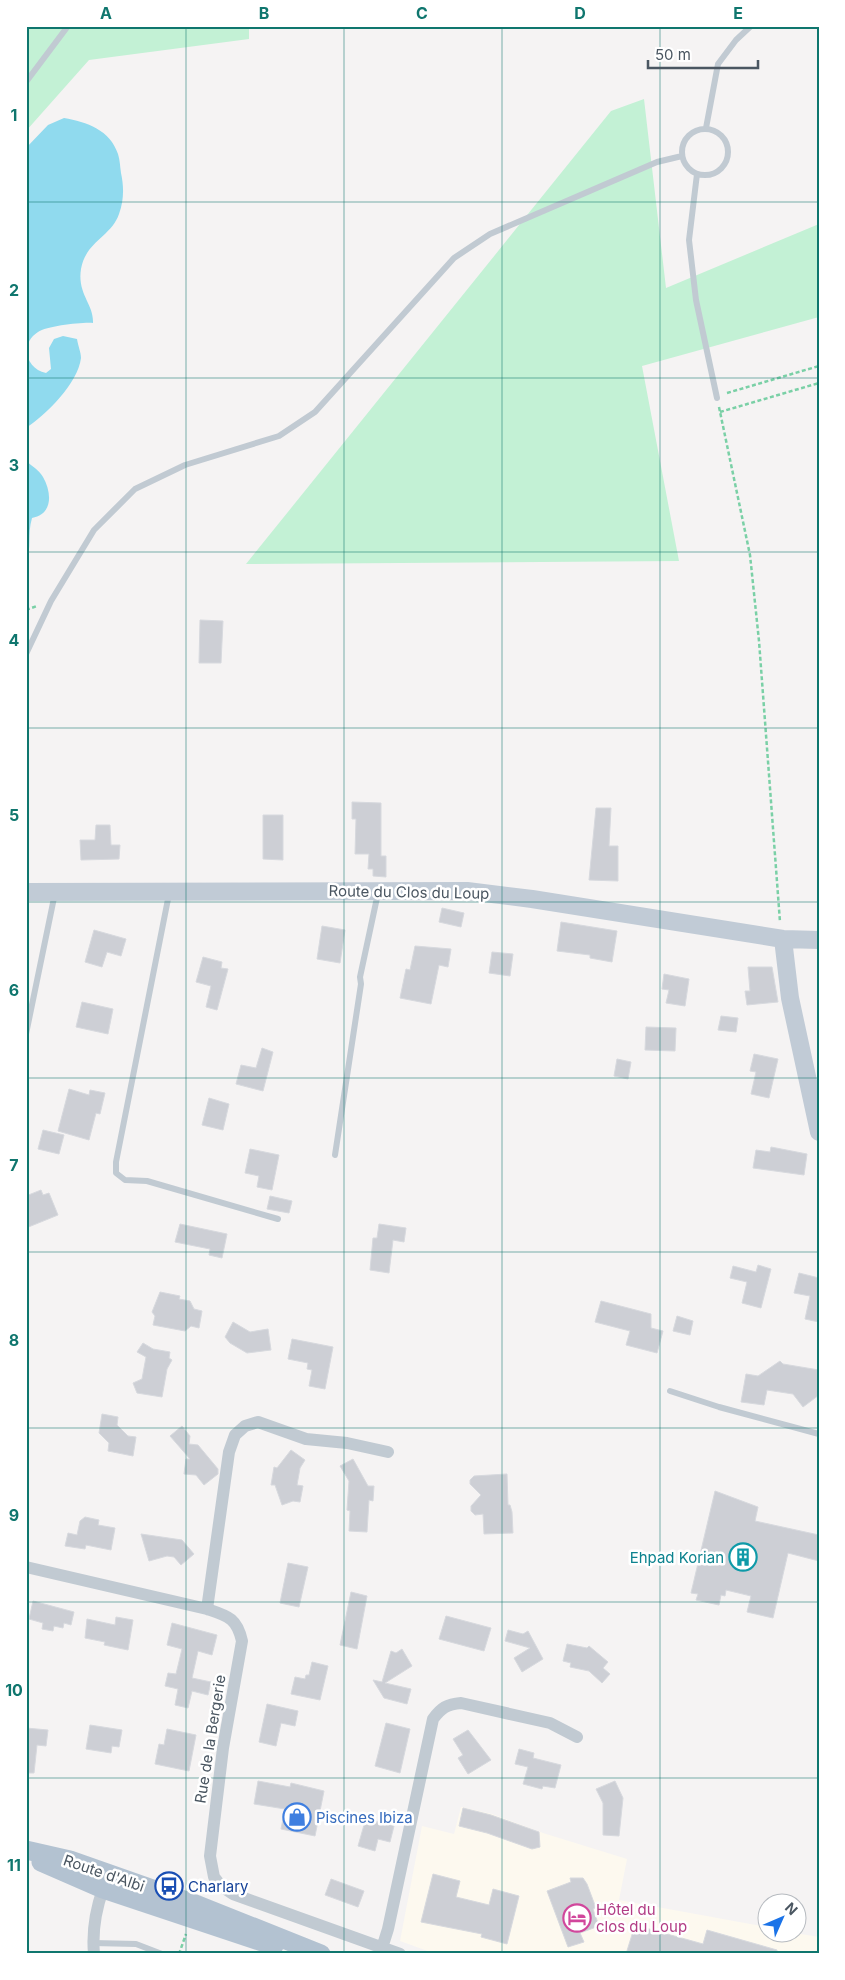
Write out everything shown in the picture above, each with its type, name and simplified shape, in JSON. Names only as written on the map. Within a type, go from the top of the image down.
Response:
[{"type":"main road","name":"Route d'Albi","points":[[26,1850],[70,1860],[198,1906],[321,1954]]},
{"type":"main road","name":"Route d'Albi","points":[[26,1856],[103,1889],[280,1950],[299,1954]]},
{"type":"street","name":"Route du Clos du Loup","points":[[26,892],[170,890],[467,891],[783,939],[819,940]]},
{"type":"street","points":[[783,939],[790,998],[819,1132]]},
{"type":"street","points":[[207,1609],[229,1452],[235,1435],[245,1426],[258,1422],[306,1440],[347,1443],[388,1452]]},
{"type":"street","name":"Rue de la Bergerie","points":[[26,1567],[207,1609],[233,1619],[240,1628],[242,1641],[222,1748],[210,1856],[214,1877],[221,1886],[233,1894],[400,1954]]},
{"type":"street","points":[[382,1948],[388,1929],[433,1719],[440,1710],[448,1704],[461,1703],[550,1723],[577,1737]]},
{"type":"street","points":[[94,1948],[98,1905],[103,1889]]},
{"type":"lane","points":[[26,82],[68,26]]},
{"type":"lane","points":[[706,128],[718,64],[736,40],[752,26]]},
{"type":"lane","points":[[706,128],[721,134],[726,141],[728,157],[720,170],[713,174],[697,174],[685,164],[682,149],[688,136],[693,132],[706,128]]},
{"type":"lane","points":[[26,654],[51,601],[94,530],[135,489],[185,465],[279,436],[315,412],[454,258],[490,234],[657,162],[682,156]]},
{"type":"lane","points":[[697,174],[688,240],[696,300],[717,398]]},
{"type":"lane","points":[[170,890],[116,1162],[116,1173],[125,1180],[147,1181],[278,1219]]},
{"type":"lane","points":[[335,1155],[361,984],[360,977],[378,890]]},
{"type":"lane","points":[[26,1034],[55,892]]},
{"type":"lane","points":[[670,1391],[719,1407],[819,1434]]},
{"type":"lane","points":[[94,1948],[136,1944],[162,1954]]},
{"type":"path","points":[[783,939],[779,921],[760,641],[750,555],[717,398],[736,389],[819,366]]},
{"type":"path","points":[[720,412],[819,383]]},
{"type":"path","points":[[179,1954],[187,1932]]},
{"type":"shaded area","points":[[461,1807],[492,1814],[543,1833],[627,1859],[619,1900],[758,1925],[758,1942],[808,1942],[808,1935],[819,1937],[819,1954],[436,1954],[400,1941],[422,1826],[454,1834]]},
{"type":"green space","points":[[26,26],[249,26],[249,39],[89,60],[26,131]]},
{"type":"green space","points":[[644,99],[666,288],[819,224],[819,317],[642,366],[679,561],[246,564],[611,111]]},
{"type":"water","points":[[64,118],[97,128],[109,139],[119,156],[123,199],[115,222],[93,245],[81,269],[81,285],[93,316],[93,323],[65,325],[42,330],[32,337],[28,343],[27,356],[30,361],[39,371],[46,373],[51,369],[49,348],[54,339],[63,336],[77,339],[81,358],[79,368],[68,388],[43,415],[26,428],[26,148],[48,125]]},
{"type":"water","points":[[26,461],[35,468],[46,483],[49,502],[44,512],[32,518],[29,552],[26,563]]},
{"type":"building","points":[[200,620],[223,621],[221,663],[199,663]]},
{"type":"building","points":[[352,802],[381,803],[381,856],[386,856],[386,877],[373,876],[373,869],[368,869],[369,854],[355,854],[356,819],[352,819]]},
{"type":"building","points":[[596,808],[611,808],[609,846],[618,846],[618,881],[589,880]]},
{"type":"building","points":[[263,815],[283,815],[283,860],[263,859]]},
{"type":"building","points":[[96,825],[110,825],[111,845],[120,845],[119,859],[81,860],[80,840],[95,840]]},
{"type":"building","points":[[442,908],[464,913],[461,927],[439,922]]},
{"type":"building","points":[[561,922],[617,931],[612,962],[590,958],[590,955],[557,951]]},
{"type":"building","points":[[322,926],[345,930],[340,963],[317,959]]},
{"type":"building","points":[[94,930],[126,939],[121,956],[107,952],[102,967],[85,962]]},
{"type":"building","points":[[415,946],[451,949],[448,967],[439,965],[431,1004],[400,998],[406,969],[410,970]]},
{"type":"building","points":[[492,952],[513,954],[510,976],[489,973]]},
{"type":"building","points":[[203,957],[222,962],[221,968],[228,969],[217,1010],[206,1007],[211,986],[196,982]]},
{"type":"building","points":[[748,967],[772,967],[778,1002],[747,1005],[745,991],[750,991]]},
{"type":"building","points":[[664,974],[689,979],[685,1006],[666,1003],[669,990],[662,989]]},
{"type":"building","points":[[82,1002],[113,1009],[108,1034],[76,1027]]},
{"type":"building","points":[[721,1016],[738,1018],[736,1032],[718,1030]]},
{"type":"building","points":[[646,1027],[676,1028],[675,1051],[645,1050]]},
{"type":"building","points":[[262,1048],[273,1052],[263,1091],[236,1084],[241,1065],[256,1068]]},
{"type":"building","points":[[754,1054],[778,1059],[769,1098],[751,1094],[756,1072],[750,1071]]},
{"type":"building","points":[[617,1059],[631,1062],[628,1079],[614,1076]]},
{"type":"building","points":[[69,1089],[89,1095],[90,1090],[105,1093],[100,1114],[96,1113],[89,1140],[58,1131]]},
{"type":"building","points":[[209,1098],[229,1104],[223,1130],[202,1125]]},
{"type":"building","points":[[43,1130],[64,1135],[59,1154],[38,1149]]},
{"type":"building","points":[[771,1147],[807,1154],[804,1175],[753,1168],[756,1150],[770,1152]]},
{"type":"building","points":[[250,1149],[279,1155],[272,1190],[257,1187],[259,1176],[245,1173]]},
{"type":"building","points":[[41,1190],[43,1195],[49,1193],[58,1215],[26,1228],[26,1196]]},
{"type":"building","points":[[270,1196],[292,1201],[289,1213],[267,1209]]},
{"type":"building","points":[[180,1224],[227,1234],[222,1258],[209,1255],[210,1249],[175,1242]]},
{"type":"building","points":[[379,1224],[406,1228],[404,1242],[393,1240],[389,1273],[370,1270],[373,1238],[377,1238]]},
{"type":"building","points":[[758,1265],[771,1269],[761,1308],[742,1303],[747,1282],[730,1278],[733,1266],[756,1272]]},
{"type":"building","points":[[799,1273],[819,1278],[819,1322],[805,1319],[810,1296],[794,1293]]},
{"type":"building","points":[[160,1292],[180,1296],[179,1299],[190,1301],[194,1309],[202,1311],[199,1328],[191,1326],[185,1331],[153,1325],[155,1316],[152,1312]]},
{"type":"building","points":[[601,1301],[651,1314],[651,1328],[663,1331],[657,1353],[626,1345],[630,1331],[595,1322]]},
{"type":"building","points":[[677,1316],[693,1321],[690,1335],[673,1331]]},
{"type":"building","points":[[233,1322],[250,1332],[268,1329],[271,1350],[247,1353],[230,1343],[225,1337]]},
{"type":"building","points":[[292,1339],[333,1347],[325,1389],[309,1386],[312,1370],[307,1369],[308,1363],[288,1359]]},
{"type":"building","points":[[143,1343],[153,1349],[170,1352],[169,1358],[172,1360],[167,1369],[162,1397],[137,1393],[133,1383],[142,1379],[146,1357],[137,1352]]},
{"type":"building","points":[[780,1361],[783,1364],[819,1370],[819,1395],[803,1407],[793,1394],[767,1390],[764,1405],[741,1402],[746,1374],[758,1376]]},
{"type":"building","points":[[102,1414],[118,1417],[117,1425],[128,1436],[136,1437],[133,1456],[108,1451],[109,1443],[99,1433]]},
{"type":"building","points":[[182,1426],[190,1436],[189,1444],[198,1445],[218,1469],[218,1474],[204,1485],[196,1475],[184,1474],[186,1459],[190,1459],[170,1436]]},
{"type":"building","points":[[291,1450],[305,1460],[300,1468],[297,1485],[303,1486],[300,1502],[293,1501],[282,1505],[275,1485],[271,1485],[274,1467],[277,1468]]},
{"type":"building","points":[[353,1459],[368,1486],[374,1486],[373,1501],[369,1500],[367,1532],[349,1531],[350,1511],[347,1510],[349,1481],[340,1466]]},
{"type":"building","points":[[507,1474],[508,1505],[510,1505],[512,1512],[513,1533],[484,1534],[483,1514],[475,1515],[471,1511],[471,1506],[481,1495],[470,1484],[470,1480],[474,1476]]},
{"type":"building","name":"Ehpad Korian","points":[[715,1491],[758,1507],[755,1521],[819,1535],[819,1561],[788,1553],[773,1618],[747,1612],[751,1596],[726,1590],[725,1596],[721,1595],[719,1605],[696,1600],[698,1594],[691,1593]]},
{"type":"building","points":[[85,1517],[99,1520],[98,1525],[115,1528],[111,1550],[86,1545],[85,1549],[65,1546],[68,1533],[77,1535],[80,1521]]},
{"type":"building","points":[[141,1534],[182,1540],[194,1554],[181,1565],[174,1557],[167,1556],[149,1561]]},
{"type":"building","points":[[288,1563],[308,1567],[299,1607],[280,1603]]},
{"type":"building","points":[[351,1592],[367,1596],[357,1649],[340,1645]]},
{"type":"building","points":[[33,1601],[74,1612],[71,1625],[64,1623],[63,1628],[54,1626],[53,1631],[42,1629],[43,1623],[29,1619]]},
{"type":"building","points":[[446,1616],[491,1628],[484,1651],[439,1639]]},
{"type":"building","points":[[116,1617],[133,1620],[128,1650],[104,1645],[105,1642],[85,1638],[87,1619],[115,1625]]},
{"type":"building","points":[[172,1623],[217,1635],[212,1655],[198,1651],[192,1678],[211,1682],[208,1695],[192,1691],[188,1708],[175,1705],[178,1689],[165,1686],[168,1673],[176,1674],[182,1649],[167,1645]]},
{"type":"building","points":[[508,1630],[523,1634],[528,1631],[543,1659],[522,1672],[514,1658],[530,1648],[505,1641]]},
{"type":"building","points":[[567,1644],[587,1648],[589,1646],[608,1662],[603,1668],[610,1674],[602,1683],[589,1671],[570,1667],[571,1663],[563,1661]]},
{"type":"building","points":[[402,1649],[412,1666],[385,1683],[411,1689],[407,1704],[384,1698],[373,1680],[382,1682],[391,1651],[396,1653]]},
{"type":"building","points":[[312,1662],[328,1666],[320,1700],[291,1694],[295,1677],[305,1679],[306,1675],[309,1675]]},
{"type":"building","points":[[267,1704],[298,1711],[295,1726],[281,1723],[276,1746],[259,1742]]},
{"type":"building","points":[[386,1723],[410,1729],[400,1773],[375,1766]]},
{"type":"building","points":[[90,1725],[122,1730],[119,1747],[112,1746],[111,1753],[86,1749]]},
{"type":"building","points":[[26,1728],[48,1730],[46,1746],[37,1745],[34,1773],[26,1773]]},
{"type":"building","points":[[167,1729],[196,1735],[189,1771],[155,1764],[159,1744],[164,1745]]},
{"type":"building","points":[[468,1730],[491,1760],[468,1774],[458,1758],[463,1755],[453,1739]]},
{"type":"building","points":[[519,1749],[534,1753],[533,1758],[561,1765],[555,1788],[543,1786],[542,1789],[523,1784],[528,1767],[515,1764]]},
{"type":"building","points":[[258,1781],[290,1787],[291,1783],[324,1791],[315,1836],[281,1829],[285,1809],[254,1804]]},
{"type":"building","points":[[615,1781],[623,1798],[619,1836],[603,1835],[603,1803],[596,1789]]},
{"type":"building","points":[[463,1808],[491,1815],[539,1832],[540,1847],[532,1849],[487,1833],[459,1826]]},
{"type":"building","points":[[366,1818],[394,1826],[390,1842],[378,1839],[375,1851],[358,1846]]},
{"type":"building","points":[[433,1874],[460,1881],[456,1897],[489,1905],[493,1889],[519,1896],[507,1944],[481,1937],[482,1934],[421,1922]]},
{"type":"building","name":"Hôtel du clos du Loup","points":[[570,1878],[583,1878],[587,1884],[596,1908],[593,1909],[599,1926],[580,1933],[584,1942],[568,1947],[547,1891],[571,1882]]},
{"type":"building","points":[[331,1879],[364,1891],[358,1907],[325,1895]]},
{"type":"building","points":[[635,1925],[703,1944],[707,1930],[777,1950],[777,1954],[626,1954]]},
{"type":"place","name":"Ehpad Korian","points":[[743,1557]]},
{"type":"place","name":"Piscines Ibiza","points":[[297,1817]]},
{"type":"place","name":"Charlary","points":[[169,1886]]},
{"type":"place","name":"Hôtel du clos du Loup","points":[[577,1918]]}]
